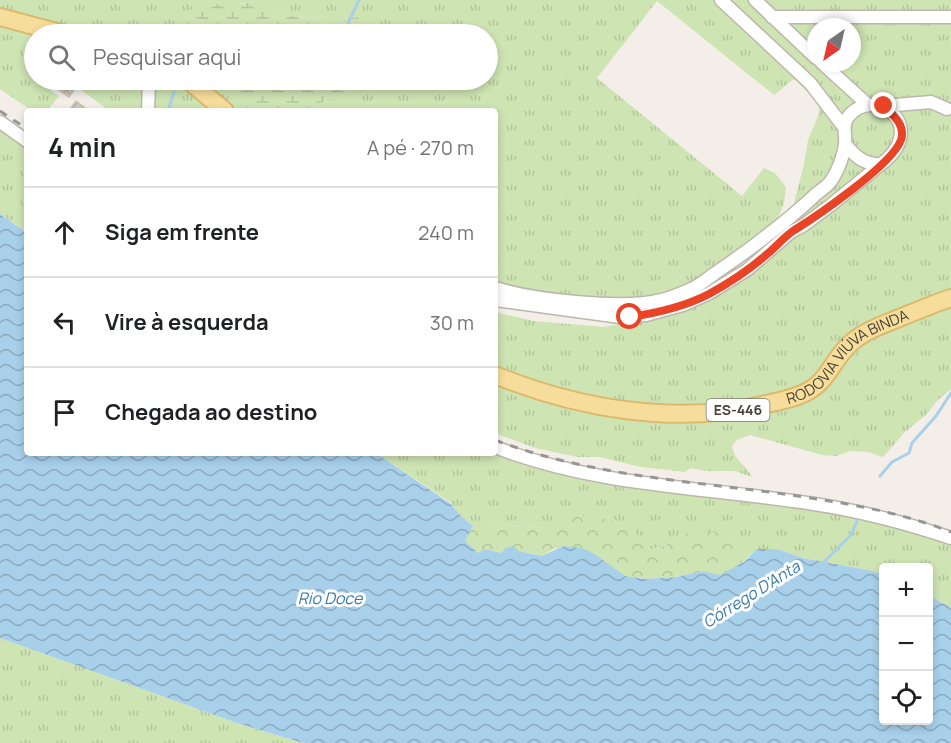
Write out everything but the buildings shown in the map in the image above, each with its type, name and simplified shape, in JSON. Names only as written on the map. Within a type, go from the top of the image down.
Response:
[{"type":"main road","points":[[0,17],[26,24]]},
{"type":"main road","points":[[201,90],[222,108]]},
{"type":"main road","name":"RODOVIA VIÚVA BINDA","points":[[498,376],[521,385],[582,401],[652,413],[710,414],[738,410],[780,401],[811,390],[845,348],[864,333],[951,298]]},
{"type":"street","points":[[498,289],[514,294],[577,301],[632,304],[661,300],[694,289],[788,220],[830,182],[839,165],[845,144],[843,126],[810,83],[721,0]]},
{"type":"street","points":[[755,0],[807,49]]},
{"type":"street","points":[[772,17],[951,17]]},
{"type":"street","points":[[832,72],[867,104]]},
{"type":"street","points":[[148,108],[149,90]]},
{"type":"street","points":[[843,126],[856,110],[867,104],[884,106],[931,102],[947,109]]},
{"type":"street","points":[[498,300],[611,316],[646,315],[683,305],[708,294],[747,270],[773,250],[791,232],[831,205],[893,155],[902,138],[898,119],[884,106]]},
{"type":"street","points":[[0,122],[24,139]]},
{"type":"street","points":[[845,144],[857,158],[867,164],[880,165]]},
{"type":"street","points":[[763,239],[773,250]]},
{"type":"street","points":[[498,448],[560,467],[602,476],[670,487],[814,504],[891,518],[951,538]]},
{"type":"green space","points":[[0,0],[951,0],[951,389],[936,402],[927,414],[904,433],[883,457],[868,452],[851,451],[836,456],[822,455],[750,435],[737,440],[732,446],[733,451],[752,477],[735,471],[705,471],[691,468],[685,472],[641,467],[599,457],[577,457],[535,448],[498,434],[498,313],[534,321],[604,327],[640,320],[703,289],[762,255],[793,207],[808,140],[818,116],[820,104],[794,79],[774,95],[657,1],[597,78],[742,196],[764,168],[775,173],[786,187],[784,204],[776,222],[765,237],[684,288],[637,311],[498,295],[498,108],[313,108],[326,100],[340,100],[345,90],[498,90],[498,24],[357,24],[352,18],[342,24],[328,24],[311,18],[282,14],[253,2],[190,10],[184,24],[24,24],[24,90],[52,90],[59,96],[49,108],[28,108],[0,89]]},
{"type":"green space","points":[[253,2],[282,14],[311,18],[328,24],[183,24],[190,10],[198,7]]},
{"type":"green space","points":[[360,17],[362,24],[342,24],[352,18]]},
{"type":"green space","points":[[81,90],[234,90],[247,108],[106,108]]},
{"type":"green space","points":[[234,90],[345,90],[340,100],[326,100],[313,108],[247,108]]},
{"type":"green space","points":[[0,120],[24,137],[24,231],[0,214]]},
{"type":"green space","points":[[498,455],[560,474],[609,485],[838,512],[951,542],[951,608],[933,597],[933,563],[879,563],[879,573],[803,558],[777,549],[757,549],[736,568],[736,545],[720,532],[681,535],[665,546],[648,550],[643,547],[634,531],[614,521],[578,515],[545,528],[506,526],[488,522],[477,522],[473,526],[451,503],[380,456]]},
{"type":"green space","points":[[578,515],[629,527],[648,550],[665,546],[681,535],[695,531],[720,532],[736,545],[736,568],[720,575],[703,571],[676,577],[645,579],[624,576],[609,566],[555,548],[541,556],[519,551],[501,553],[484,549],[478,553],[465,541],[477,522],[545,528],[569,516]]},
{"type":"green space","points":[[0,638],[237,723],[303,743],[0,743]]},
{"type":"water","name":"Rio Doce","points":[[0,214],[24,231],[24,456],[380,456],[451,504],[473,526],[465,541],[478,553],[484,549],[501,553],[513,546],[519,551],[541,556],[564,546],[582,548],[593,553],[625,576],[645,579],[676,577],[703,571],[720,575],[744,562],[757,549],[777,549],[803,558],[873,571],[879,573],[879,725],[933,725],[933,597],[951,608],[951,743],[303,743],[237,723],[0,638]]},
{"type":"waterway","points":[[348,24],[359,0]]},
{"type":"waterway","points":[[169,108],[174,92]]},
{"type":"waterway","name":"Córrego D'Anta","points":[[880,476],[892,462],[909,453],[912,443],[936,416],[951,393]]},
{"type":"waterway","name":"Córrego D'Anta","points":[[823,563],[851,535],[857,521]]},
{"type":"railway","points":[[0,111],[24,127]]},
{"type":"railway","points":[[498,441],[567,462],[604,470],[852,505],[912,519],[951,532]]},
{"type":"route","points":[[630,317],[683,305],[708,294],[747,270],[791,232],[804,225],[863,181],[893,155],[902,138],[898,119],[884,106]]}]
